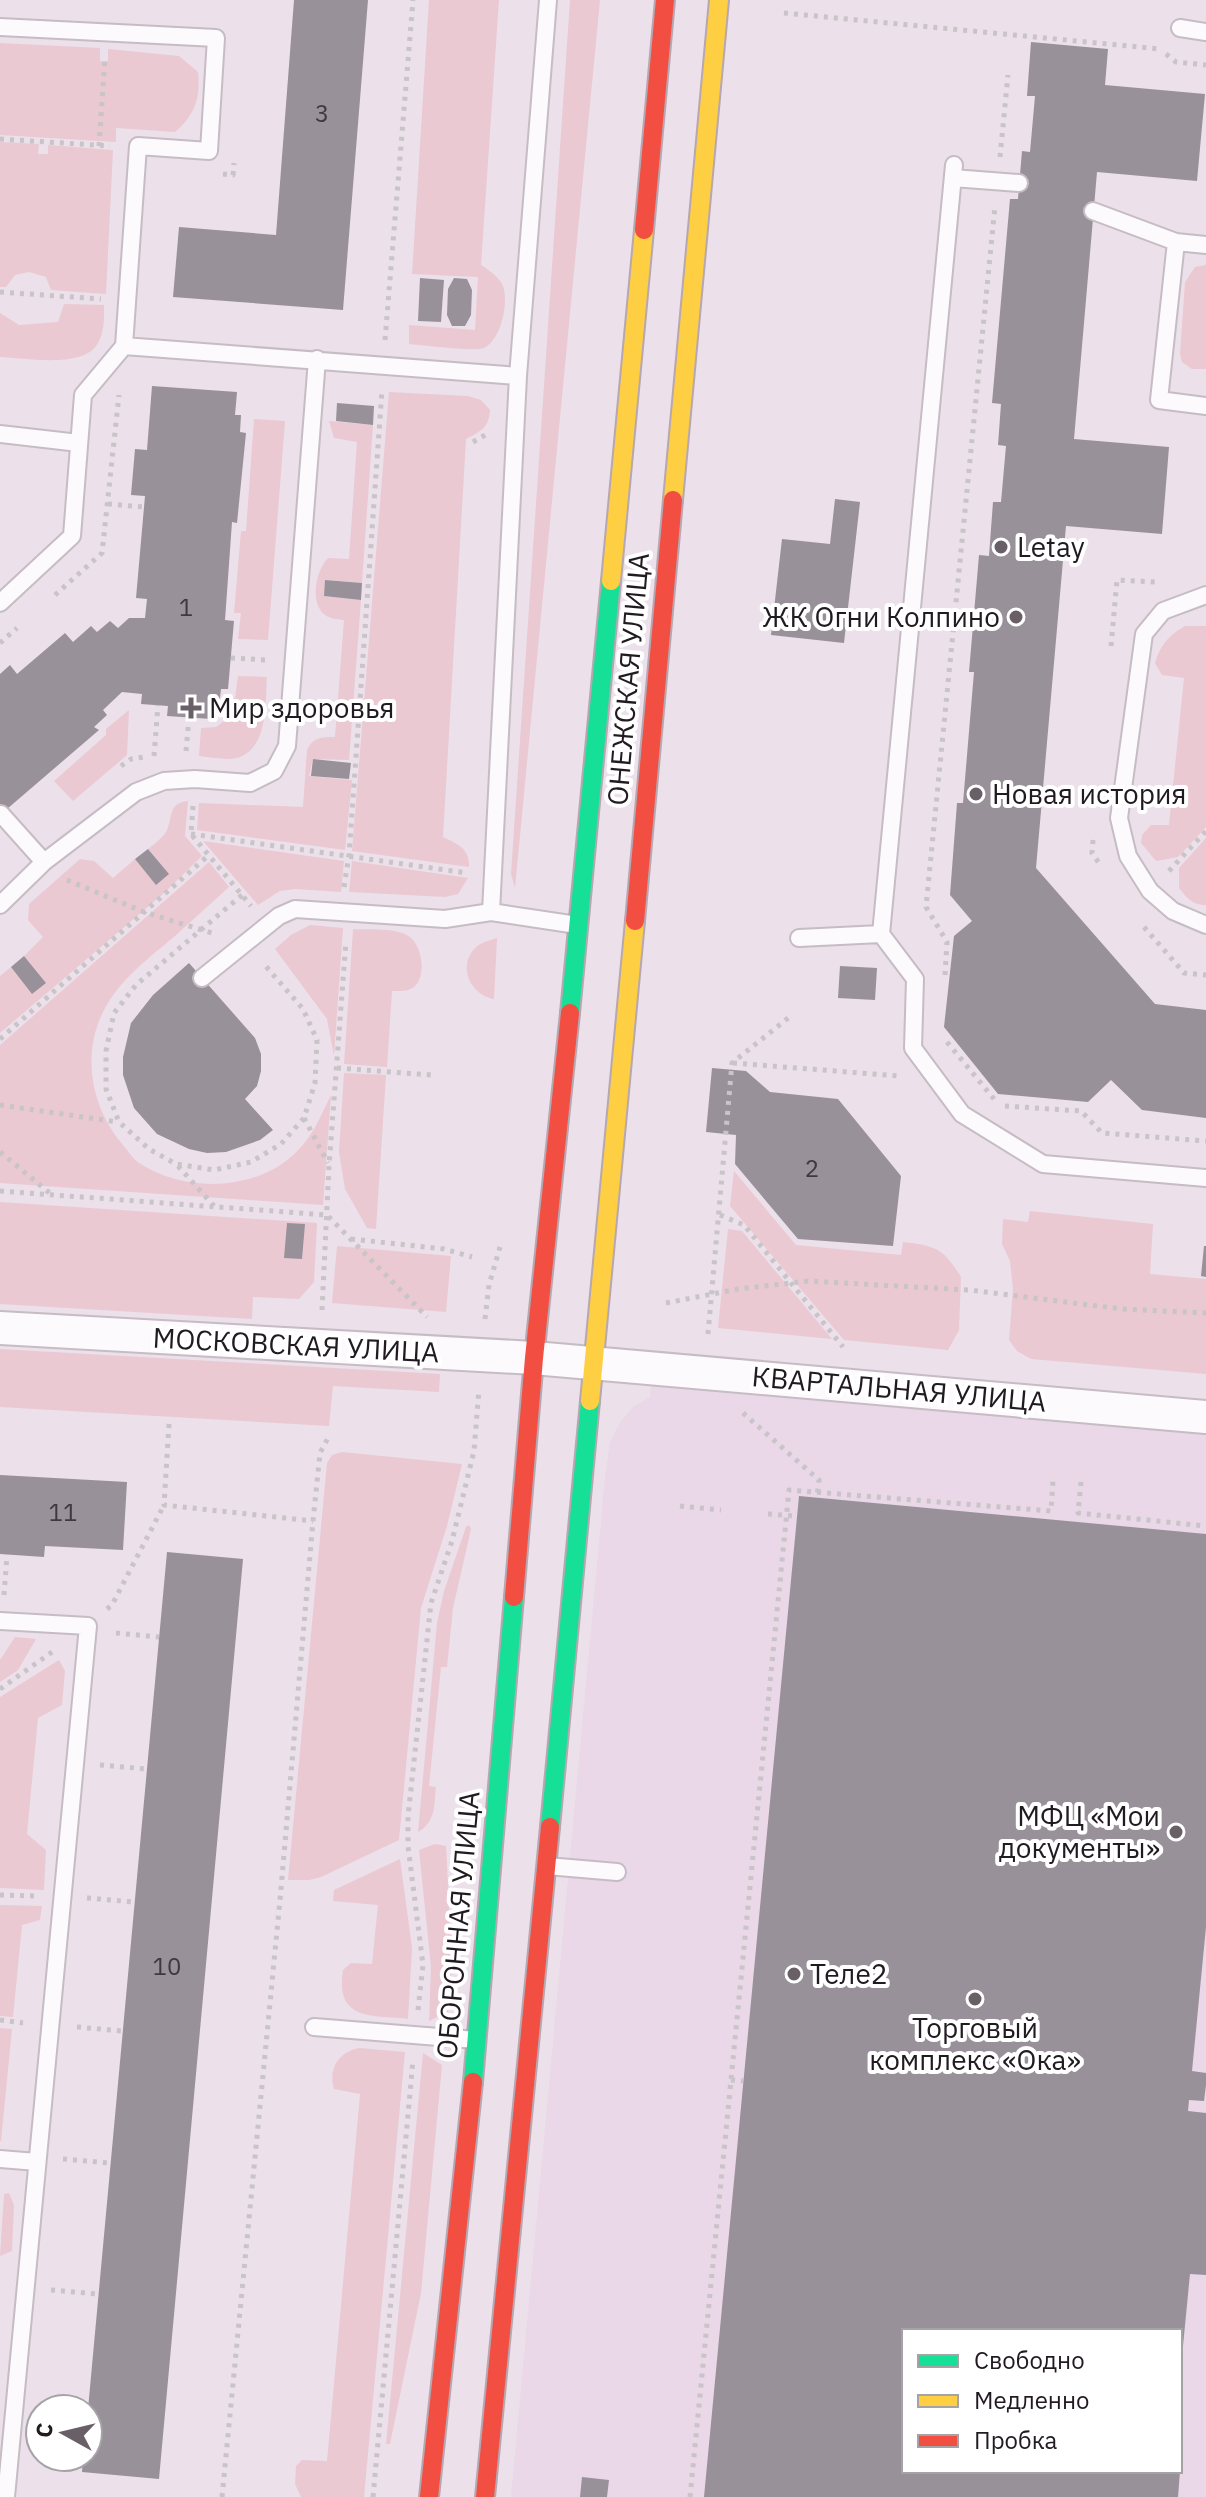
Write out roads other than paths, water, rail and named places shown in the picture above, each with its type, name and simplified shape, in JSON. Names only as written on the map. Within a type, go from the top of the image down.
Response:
[{"type":"main road","name":"ОНЕЖСКАЯ УЛИЦА","points":[[534,1358],[579,925],[665,0]]},
{"type":"main road","name":"ОНЕЖСКАЯ УЛИЦА","points":[[592,1363],[719,0]]},
{"type":"main road","name":"ОБОРОННАЯ УЛИЦА","points":[[429,2497],[477,2041],[534,1358]]},
{"type":"main road","points":[[485,2497],[592,1363]]},
{"type":"street","name":"МОСКОВСКАЯ УЛИЦА","points":[[0,1328],[592,1363]]},
{"type":"street","name":"КВАРТАЛЬНАЯ УЛИЦА","points":[[592,1363],[1206,1417]]},
{"type":"lane","points":[[491,912],[518,376],[548,0]]},
{"type":"lane","points":[[0,27],[216,38],[209,151],[138,146],[124,346],[83,395],[72,536],[0,603]]},
{"type":"lane","points":[[1180,28],[1206,32]]},
{"type":"lane","points":[[1019,183],[953,172],[881,934],[915,979],[913,1048],[962,1114],[1043,1164],[1206,1178]]},
{"type":"lane","points":[[1093,211],[1176,242],[1206,245]]},
{"type":"lane","points":[[1176,242],[1159,400],[1206,406]]},
{"type":"lane","points":[[124,346],[518,376]]},
{"type":"lane","points":[[0,905],[44,862],[136,792],[164,781],[195,779],[250,783],[274,771],[287,746],[317,359]]},
{"type":"lane","points":[[0,434],[79,443]]},
{"type":"lane","points":[[1206,595],[1163,611],[1144,634],[1119,818],[1128,856],[1150,891],[1173,911],[1206,925]]},
{"type":"lane","points":[[1,814],[44,862]]},
{"type":"lane","points":[[202,978],[267,926],[295,909],[445,919],[491,912],[579,925]]},
{"type":"lane","points":[[799,938],[881,934]]},
{"type":"lane","points":[[0,1621],[88,1626],[6,2497]]},
{"type":"lane","points":[[544,1865],[617,1872]]},
{"type":"lane","points":[[314,2027],[477,2041]]},
{"type":"lane","points":[[0,2159],[37,2162]]},
{"type":"place","name":"Letay","points":[[1001,547]]},
{"type":"place","name":"ЖК Огни Колпино","points":[[1016,617]]},
{"type":"place","name":"Мир здоровья","points":[[191,708]]},
{"type":"place","name":"Новая история","points":[[976,794]]},
{"type":"place","name":"МФЦ «Мои документы»","points":[[1176,1832]]},
{"type":"place","name":"Теле2","points":[[794,1974]]},
{"type":"place","name":"Торговый комплекс «Ока»","points":[[975,1999]]}]
